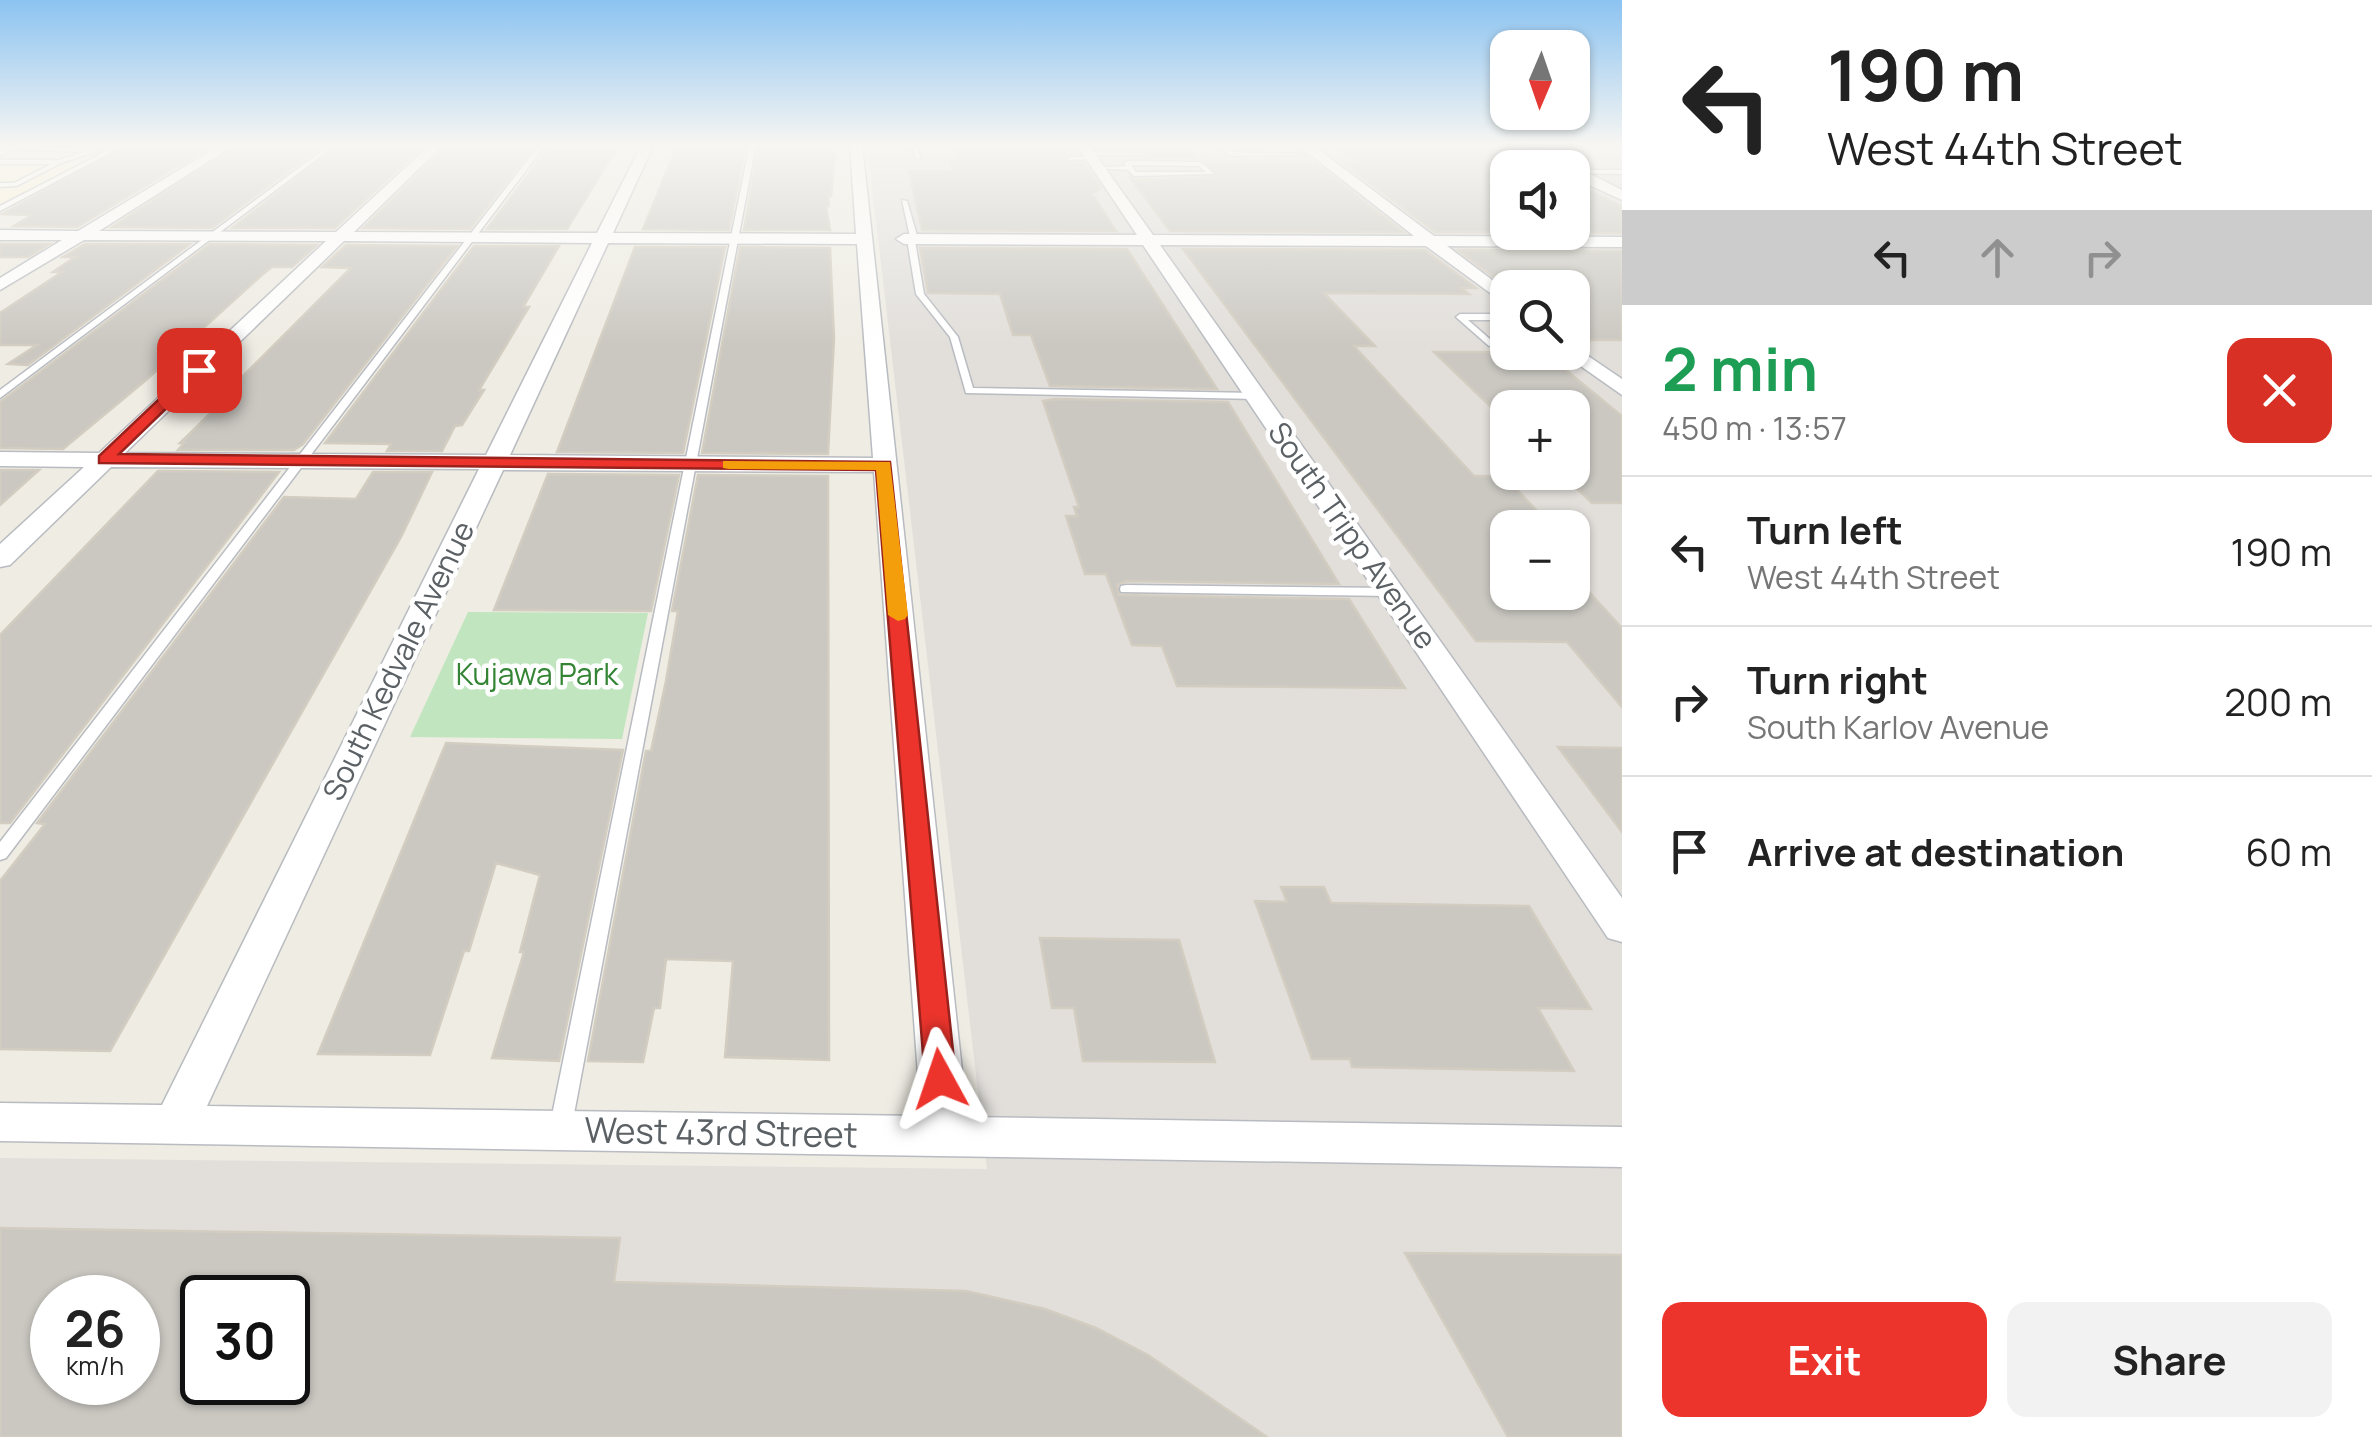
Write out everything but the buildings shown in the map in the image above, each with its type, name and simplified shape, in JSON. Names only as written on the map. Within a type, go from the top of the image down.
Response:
[{"type":"street","points":[[0,285],[120,211]]},
{"type":"street","points":[[0,559],[367,211]]},
{"type":"street","name":"South Kedvale Avenue","points":[[176,1125],[616,211]]},
{"type":"street","points":[[862,211],[946,1137]]},
{"type":"street","name":"South Tripp Avenue","points":[[1126,211],[1622,928]]},
{"type":"street","points":[[1390,211],[1490,287]]},
{"type":"street","points":[[0,235],[864,239]]},
{"type":"street","points":[[910,239],[1622,242]]},
{"type":"street","points":[[1590,365],[1622,389]]},
{"type":"street","points":[[0,459],[884,465]]},
{"type":"street","name":"West 43rd Street","points":[[0,1122],[1622,1146]]},
{"type":"lane","points":[[0,395],[245,211]]},
{"type":"lane","points":[[0,854],[491,211]]},
{"type":"lane","points":[[560,1130],[740,211]]},
{"type":"lane","points":[[906,211],[920,294],[954,337],[969,391],[1256,396]]},
{"type":"lane","points":[[1489,343],[1460,317],[1490,317]]},
{"type":"lane","points":[[1126,589],[1390,592]]},
{"type":"shaded area","points":[[875,211],[1490,211],[1490,250],[1590,250],[1590,211],[1622,211],[1622,1437],[0,1437],[0,1158],[987,1169]]},
{"type":"green space","name":"Kujawa Park","points":[[468,612],[648,613],[622,739],[410,737]]},
{"type":"slow traffic","points":[[729,464],[884,465],[898,615]]},
{"type":"route","points":[[199,370],[104,459],[884,465],[940,1079]]}]
